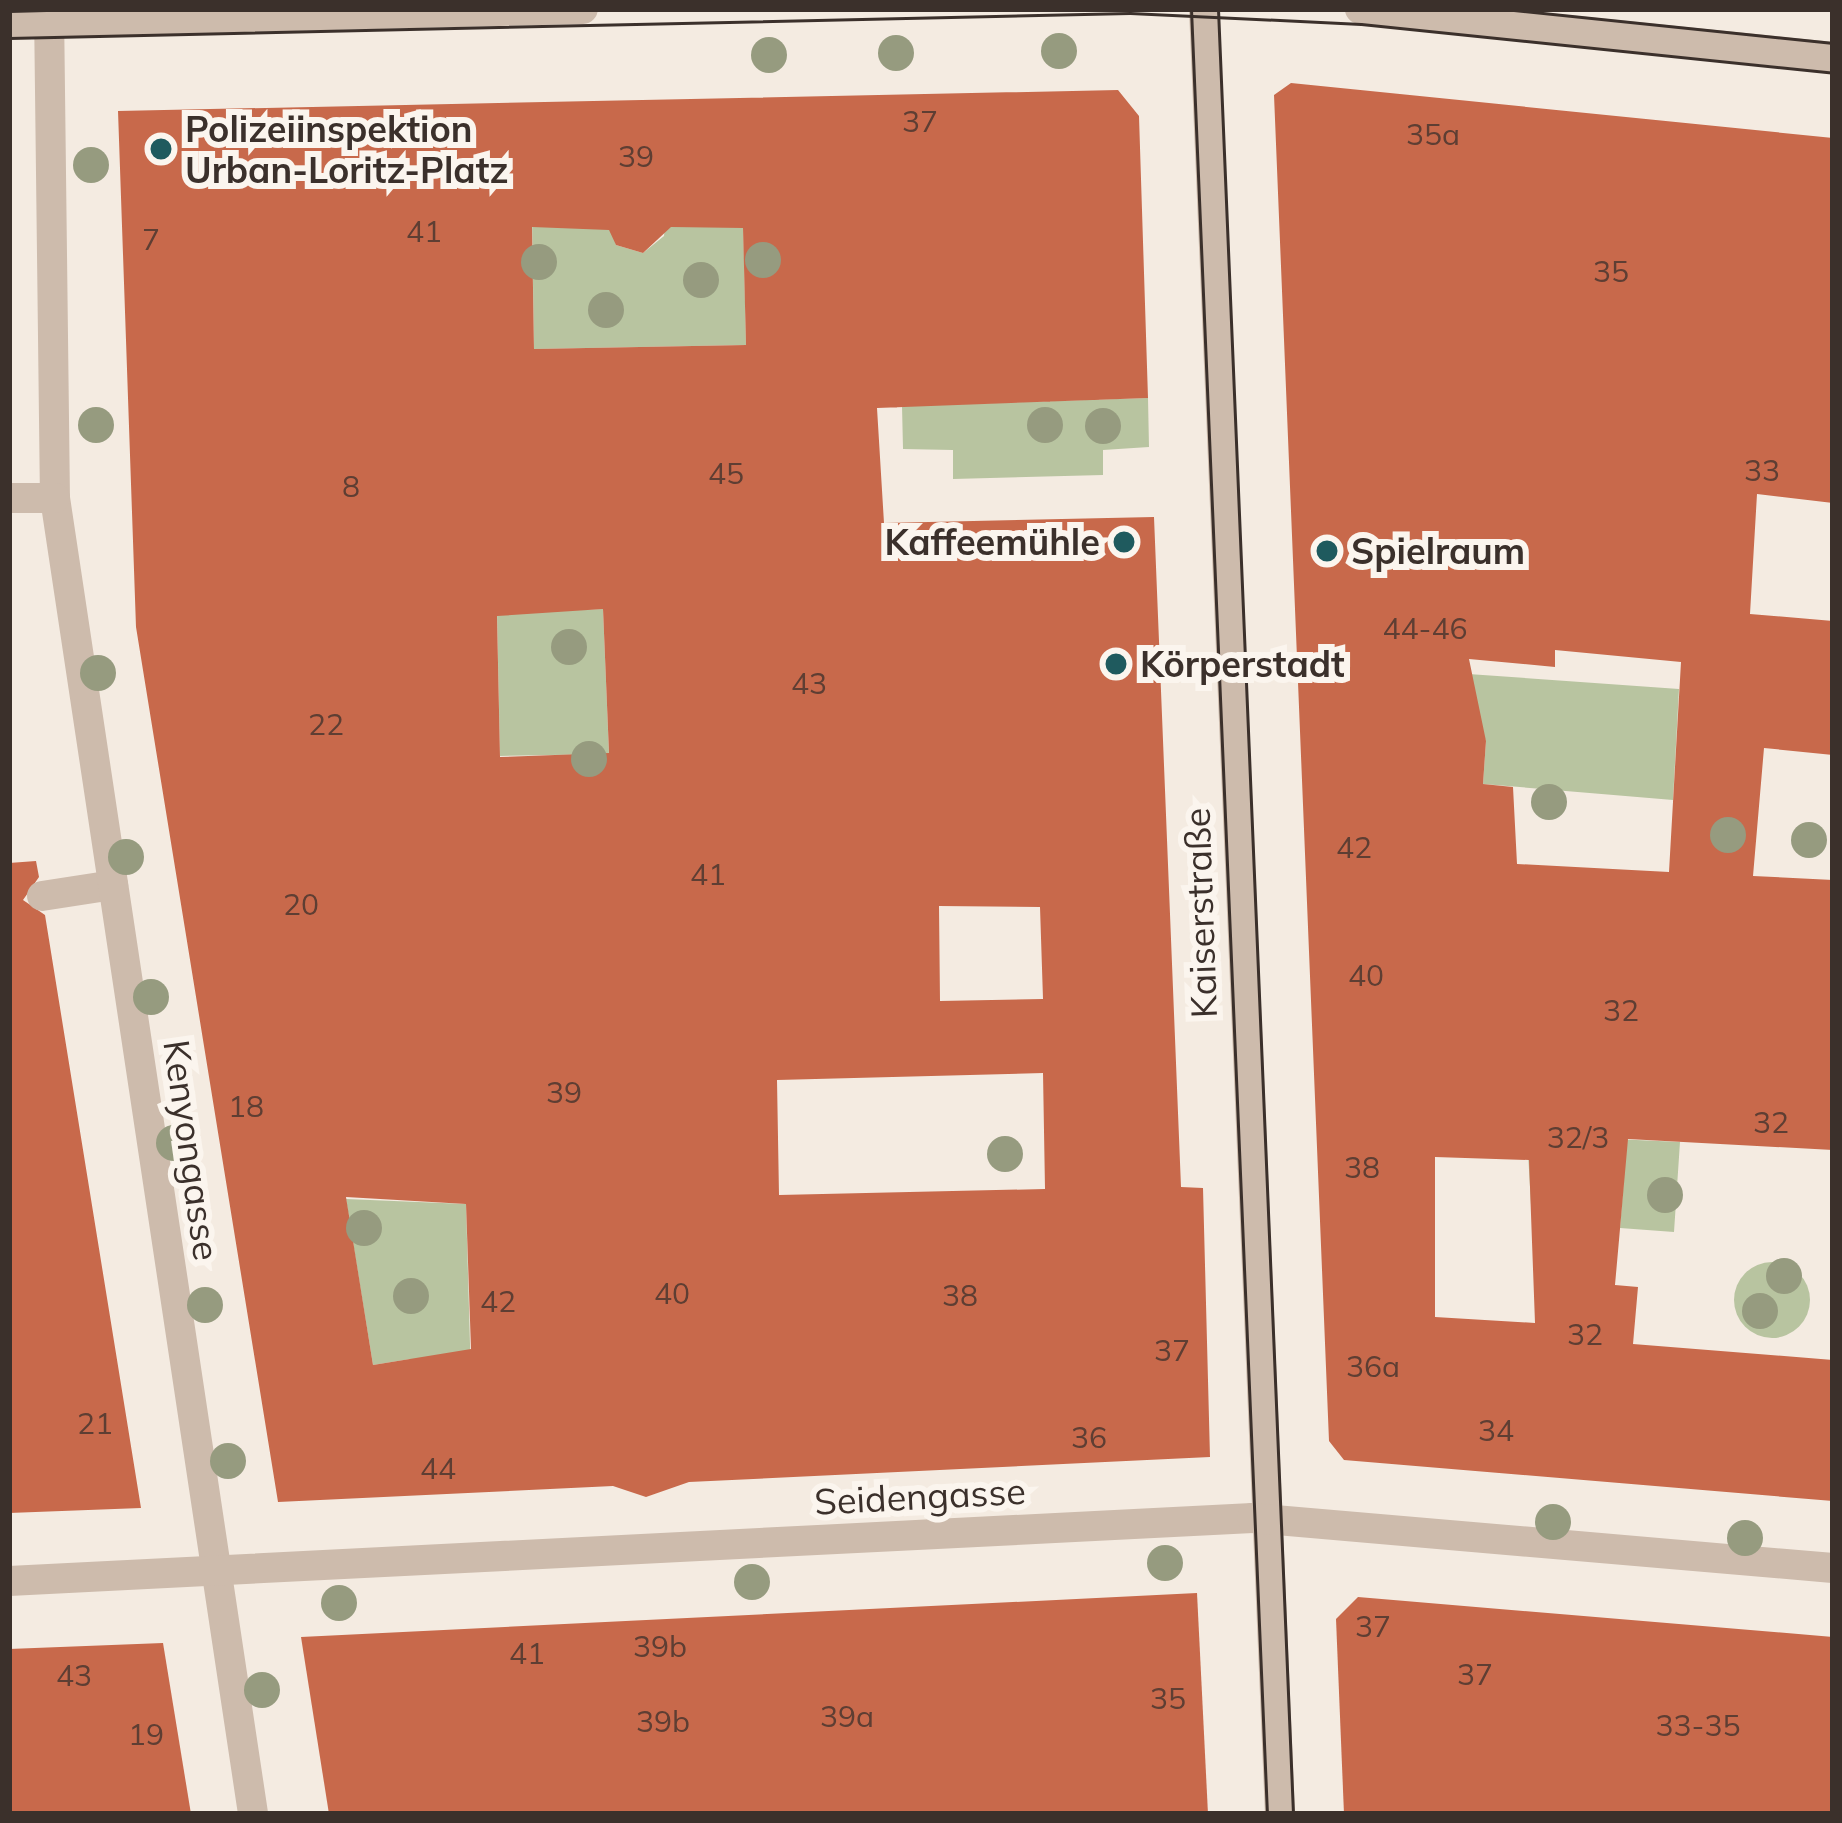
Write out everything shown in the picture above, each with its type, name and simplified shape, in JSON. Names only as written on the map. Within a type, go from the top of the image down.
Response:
[{"type":"street","points":[[9,23],[49,15],[583,9]]},
{"type":"street","name":"Kaiserstraße","points":[[1204,9],[1280,1814]]},
{"type":"street","points":[[1360,9],[1833,57]]},
{"type":"street","name":"Kenyongasse","points":[[49,15],[55,498],[253,1814]]},
{"type":"street","points":[[9,498],[55,498]]},
{"type":"street","points":[[42,896],[113,885]]},
{"type":"street","name":"Seidengasse","points":[[9,1582],[1264,1518],[1833,1568]]},
{"type":"green space","points":[[666,215],[743,216],[746,345],[534,349],[532,217],[611,217],[616,245],[643,253],[664,236]]},
{"type":"green space","points":[[1148,398],[1149,447],[1103,450],[1103,475],[953,479],[953,450],[903,449],[902,406]]},
{"type":"green space","points":[[603,609],[609,754],[500,756],[497,613]]},
{"type":"green space","points":[[1454,673],[1679,689],[1673,800],[1483,784],[1486,741]]},
{"type":"green space","points":[[1527,1135],[1680,1142],[1674,1232],[1620,1228],[1624,1178],[1552,1207],[1531,1205]]},
{"type":"green space","points":[[346,1199],[466,1204],[471,1379],[420,1371],[410,1359],[373,1365]]},
{"type":"green space","points":[[1772,1262],[1799,1273],[1810,1300],[1799,1327],[1772,1338],[1745,1327],[1734,1300],[1745,1273]]},
{"type":"building","points":[[1291,83],[1833,138],[1833,503],[1757,494],[1750,614],[1833,621],[1833,755],[1764,748],[1753,876],[1833,880],[1833,1150],[1628,1139],[1615,1285],[1638,1287],[1633,1344],[1833,1360],[1833,1501],[1344,1460],[1329,1441],[1274,95]],"holes":[[[1555,650],[1681,662],[1669,872],[1517,864],[1513,787],[1483,784],[1486,741],[1469,659],[1555,667]],[[1435,1157],[1529,1160],[1535,1323],[1435,1317]]]},
{"type":"building","points":[[1118,90],[1139,116],[1148,398],[877,408],[884,523],[1154,517],[1181,1187],[1203,1188],[1210,1457],[689,1482],[646,1497],[613,1486],[278,1502],[136,627],[118,111]],"holes":[[[532,227],[609,230],[616,245],[643,253],[671,227],[743,228],[746,345],[534,349]],[[603,609],[609,753],[500,757],[497,616]],[[939,906],[1040,907],[1043,999],[940,1001]],[[1043,1073],[1045,1189],[779,1195],[777,1080]],[[346,1197],[466,1204],[471,1349],[373,1365]]]},
{"type":"building","points":[[36,861],[39,877],[23,900],[45,915],[141,1508],[9,1513],[9,863]]},
{"type":"building","points":[[1197,1593],[1208,1814],[329,1814],[301,1637]]},
{"type":"building","points":[[1358,1597],[1833,1637],[1833,1814],[1344,1814],[1336,1619]]},
{"type":"building","points":[[163,1643],[191,1814],[9,1814],[9,1649]]},
{"type":"tram line","points":[[9,11],[83,9]]},
{"type":"tram line","points":[[1191,9],[1267,1814]]},
{"type":"tram line","points":[[1218,9],[1293,1814]]},
{"type":"tram line","points":[[1504,9],[1833,43]]},
{"type":"tram line","points":[[9,38],[1130,13],[1361,24],[1833,73]]},
{"type":"place","name":"Polizeiinspektion Urban-Loritz-Platz","points":[[161,149]]},
{"type":"place","name":"Kaffeemühle","points":[[1124,542]]},
{"type":"place","name":"Spielraum","points":[[1327,551]]},
{"type":"place","name":"Körperstadt","points":[[1116,664]]}]
